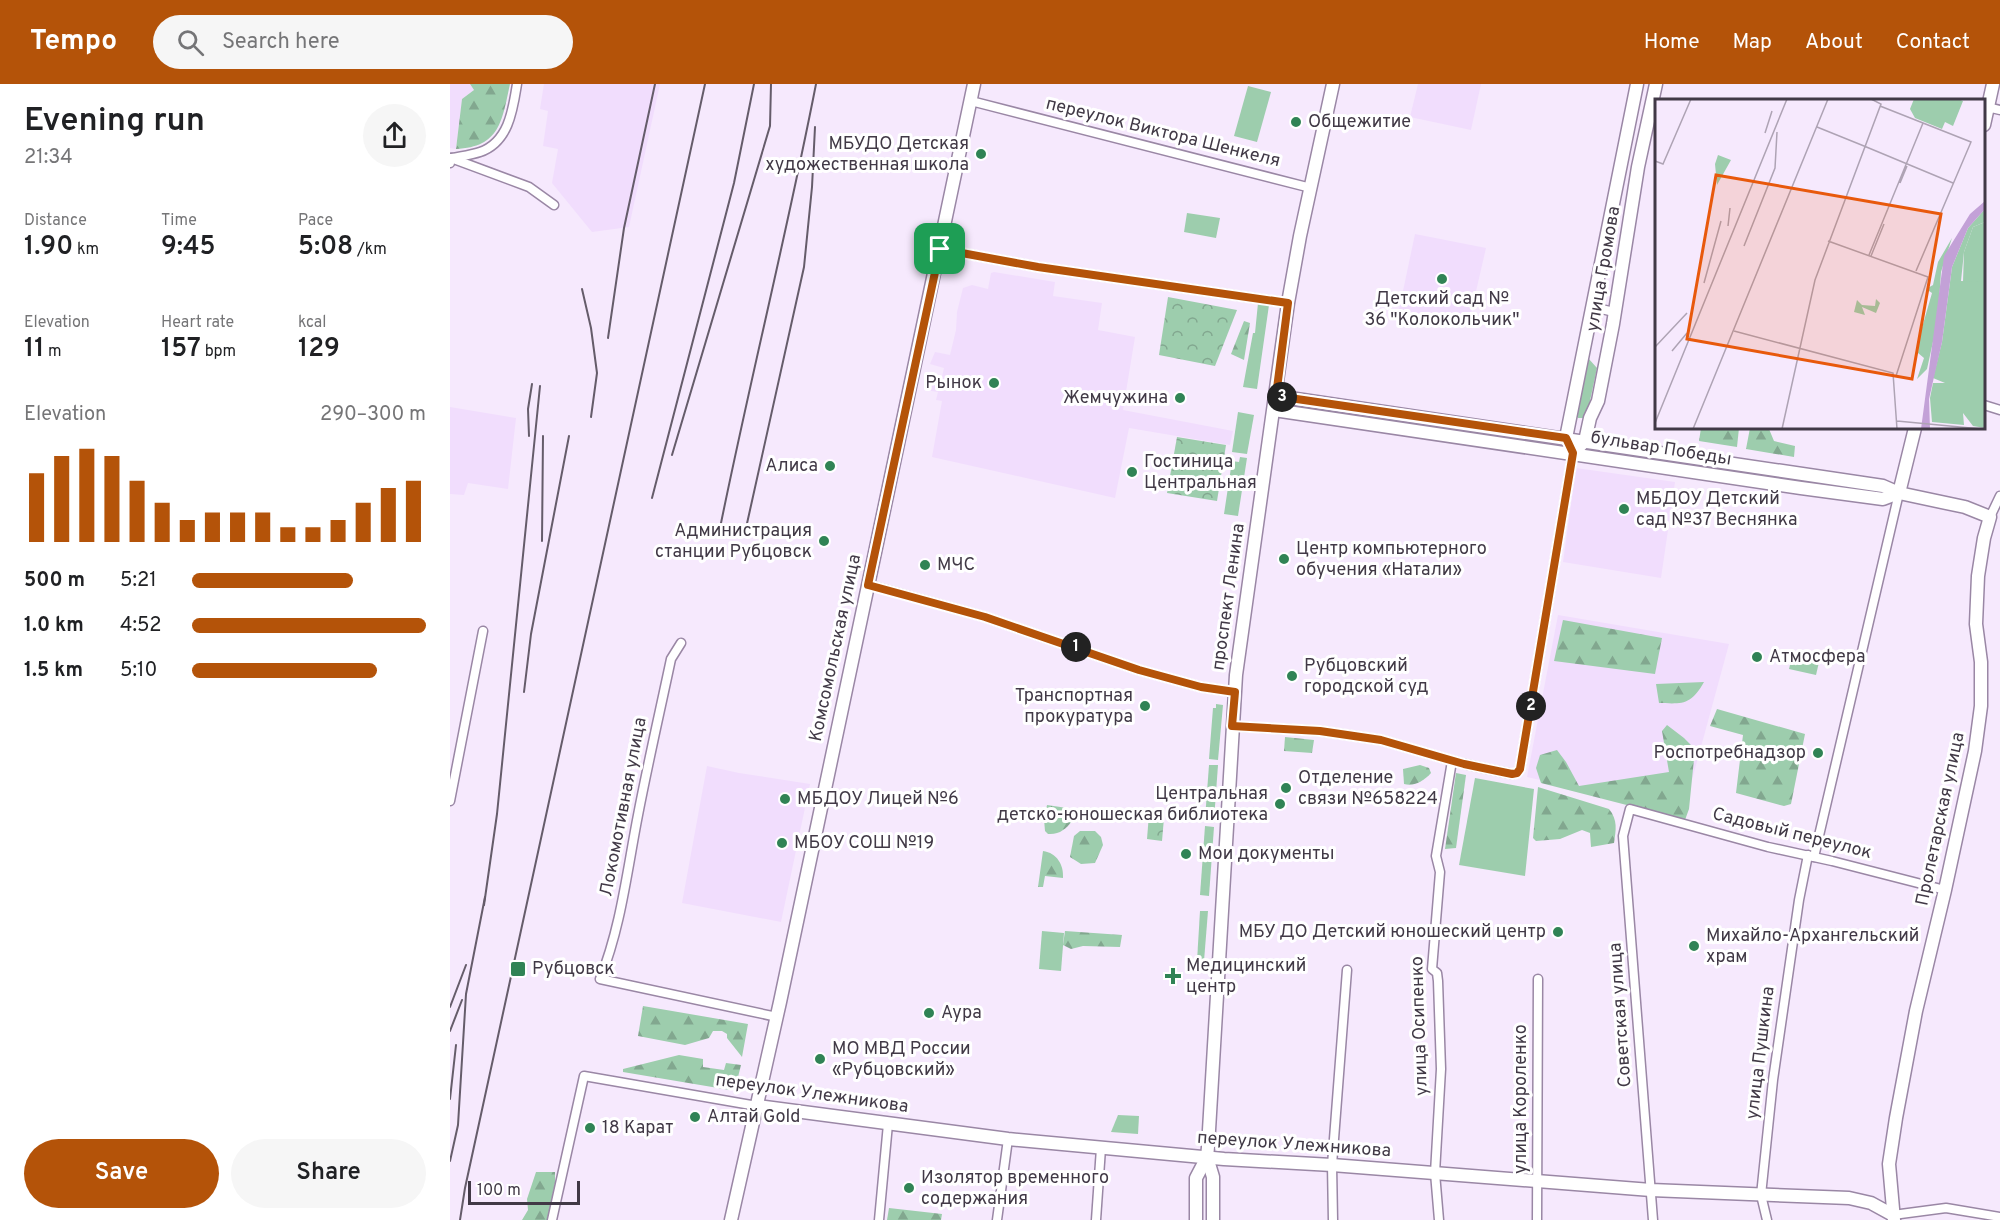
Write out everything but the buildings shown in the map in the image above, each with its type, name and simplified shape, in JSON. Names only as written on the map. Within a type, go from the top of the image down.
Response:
[{"type":"main road","name":"Комсомольская улица","points":[[731,1220],[777,1017],[974,84]]},
{"type":"main road","name":"проспект Ленина","points":[[1213,1220],[1213,1175],[1207,1157],[1235,692],[1243,617],[1288,303],[1333,84]]},
{"type":"main road","name":"улица Громова","points":[[1566,438],[1637,84]]},
{"type":"main road","name":"улица Громова","points":[[1573,453],[1585,441],[1590,418],[1598,401],[1638,167],[1656,84]]},
{"type":"main road","points":[[1985,122],[1994,109],[1993,84]]},
{"type":"main road","name":"бульвар Победы","points":[[1276,396],[1887,486],[1899,493],[1965,507],[1990,517]]},
{"type":"main road","name":"бульвар Победы","points":[[1274,410],[1882,499],[1899,493]]},
{"type":"main road","points":[[1899,493],[1915,429]]},
{"type":"main road","points":[[1566,438],[1573,453]]},
{"type":"main road","points":[[1739,479],[1741,465]]},
{"type":"main road","points":[[1801,488],[1804,473]]},
{"type":"main road","name":"Пролетарская улица","points":[[1893,1217],[1889,1164],[1896,1118],[1916,1011],[1975,751],[1981,706],[1982,662],[1976,624],[1978,576],[1990,517]]},
{"type":"main road","name":"переулок Улежникова","points":[[757,1106],[1008,1138],[1207,1157],[1650,1190],[1849,1197],[1870,1202],[1893,1217]]},
{"type":"main road","name":"проспект Ленина","points":[[1196,1220],[1197,1175],[1207,1157]]},
{"type":"main road","points":[[1870,1202],[1891,1194]]},
{"type":"street","points":[[450,160],[483,151],[501,137],[508,127],[517,84]]},
{"type":"street","name":"переулок Виктора Шенкеля","points":[[971,101],[1311,188]]},
{"type":"street","points":[[450,160],[529,187],[554,205]]},
{"type":"street","points":[[1621,164],[1638,167]]},
{"type":"street","points":[[940,249],[1038,267],[1288,303]]},
{"type":"street","points":[[1593,307],[1614,312]]},
{"type":"street","points":[[1985,406],[2000,410]]},
{"type":"street","points":[[1232,726],[1320,731],[1381,740],[1452,761],[1512,774],[1517,773],[1520,769],[1573,453]]},
{"type":"street","name":"улица Пушкина","points":[[1767,1220],[1761,1195],[1773,1080],[1798,900],[1811,856],[1899,493]]},
{"type":"street","name":"Пролетарская улица","points":[[1990,517],[2000,496]]},
{"type":"street","points":[[868,585],[974,614],[1139,670],[1201,687],[1235,692]]},
{"type":"street","points":[[450,801],[483,631]]},
{"type":"street","name":"Локомотивная улица","points":[[681,643],[671,659],[638,813],[618,922],[610,954],[600,979],[777,1017]]},
{"type":"street","name":"улица Осипенко","points":[[1439,1220],[1435,1173],[1441,1069],[1438,981],[1437,973],[1432,969],[1440,872],[1436,856],[1452,761]]},
{"type":"street","name":"Садовый переулок","points":[[1630,809],[1768,847],[1945,890]]},
{"type":"street","name":"Советская улица","points":[[1630,809],[1623,836],[1653,1220]]},
{"type":"street","points":[[1333,1220],[1332,1165],[1347,969]]},
{"type":"street","name":"улица Короленко","points":[[1537,1220],[1538,979]]},
{"type":"street","name":"переулок Улежникова","points":[[552,1220],[584,1076],[757,1106]]},
{"type":"street","points":[[879,1220],[888,1124]]},
{"type":"street","points":[[997,1220],[1008,1138]]},
{"type":"street","points":[[1096,1220],[1101,1148]]},
{"type":"street","points":[[1197,1175],[1213,1175]]},
{"type":"street","points":[[1893,1217],[1946,1208],[2000,1217]]},
{"type":"shaded area","points":[[450,84],[470,84],[474,90],[462,99],[456,149],[450,148]]},
{"type":"shaded area","points":[[544,84],[660,84],[629,227],[592,232],[552,183],[558,149],[543,146],[548,111],[540,109]]},
{"type":"shaded area","points":[[1418,84],[1481,84],[1471,130],[1410,117]]},
{"type":"shaded area","name":"Детский сад № 36 \"Колокольчик\"","points":[[1415,234],[1486,248],[1468,326],[1399,310]]},
{"type":"shaded area","points":[[991,273],[1055,282],[1053,296],[1102,303],[1098,330],[1135,337],[1123,410],[1233,431],[1230,445],[1129,428],[1115,498],[932,457],[942,401],[936,400],[938,392],[925,390],[926,383],[940,385],[944,368],[930,364],[935,352],[950,355],[963,288],[972,285],[988,289]]},
{"type":"shaded area","points":[[450,407],[516,418],[508,489],[468,483],[464,495],[450,494]]},
{"type":"shaded area","points":[[1576,468],[1675,482],[1661,578],[1563,562]]},
{"type":"shaded area","points":[[1558,615],[1729,644],[1683,813],[1527,777]]},
{"type":"shaded area","points":[[707,766],[810,784],[781,922],[682,903]]},
{"type":"green space","points":[[470,84],[510,84],[501,120],[496,130],[482,143],[456,149],[462,99],[474,90]]},
{"type":"green space","points":[[1248,86],[1271,92],[1257,142],[1234,136]]},
{"type":"green space","points":[[1187,213],[1220,218],[1216,238],[1184,232]]},
{"type":"green space","points":[[1168,297],[1237,310],[1215,366],[1159,355]]},
{"type":"green space","points":[[1258,303],[1269,305],[1257,389],[1243,387],[1253,333],[1255,333]]},
{"type":"green space","points":[[1244,321],[1250,323],[1244,360],[1231,354]]},
{"type":"green space","points":[[1588,358],[1597,368],[1587,415],[1584,418],[1578,418],[1576,415]]},
{"type":"green space","points":[[1323,406],[1544,442],[1545,444],[1322,413]]},
{"type":"green space","points":[[1238,412],[1254,415],[1247,454],[1232,452]]},
{"type":"green space","points":[[1701,429],[1739,429],[1737,447],[1699,441]]},
{"type":"green space","points":[[1750,429],[1769,429],[1774,441],[1795,446],[1794,457],[1746,449]]},
{"type":"green space","points":[[1177,437],[1226,445],[1217,501],[1167,493]]},
{"type":"green space","points":[[1240,457],[1247,458],[1238,516],[1224,514],[1232,461],[1239,462]]},
{"type":"green space","points":[[1563,620],[1662,638],[1655,674],[1554,661]]},
{"type":"green space","points":[[1793,652],[1820,658],[1816,675],[1789,669]]},
{"type":"green space","points":[[1704,682],[1695,695],[1686,702],[1659,703],[1656,684]]},
{"type":"green space","points":[[1216,704],[1223,705],[1218,760],[1209,759],[1213,708],[1216,708]]},
{"type":"green space","points":[[1717,709],[1805,734],[1791,804],[1784,806],[1736,793],[1743,735],[1710,726]]},
{"type":"green space","points":[[1667,725],[1695,749],[1689,809],[1685,820],[1541,783],[1536,768],[1540,755],[1557,750],[1579,786],[1669,772],[1662,731]]},
{"type":"green space","points":[[1285,737],[1314,740],[1312,753],[1284,751]]},
{"type":"green space","points":[[1209,765],[1218,765],[1214,820],[1205,819]]},
{"type":"green space","points":[[1420,765],[1429,768],[1431,773],[1419,783],[1404,784],[1403,769]]},
{"type":"green space","points":[[1456,773],[1466,775],[1456,848],[1445,849]]},
{"type":"green space","points":[[1475,778],[1534,789],[1525,876],[1459,865]]},
{"type":"green space","points":[[1538,787],[1609,809],[1615,821],[1614,843],[1591,847],[1590,833],[1582,830],[1560,839],[1536,841],[1533,838]]},
{"type":"green space","points":[[1047,805],[1067,808],[1072,813],[1072,821],[1065,829],[1052,834],[1045,831],[1044,819]]},
{"type":"green space","points":[[1149,814],[1164,818],[1162,841],[1147,839]]},
{"type":"green space","points":[[1205,826],[1214,827],[1209,896],[1200,895]]},
{"type":"green space","points":[[1080,831],[1095,831],[1101,837],[1103,845],[1095,863],[1081,864],[1070,857],[1074,836]]},
{"type":"green space","points":[[1043,851],[1059,860],[1063,878],[1045,876],[1043,887],[1038,887]]},
{"type":"green space","points":[[1200,911],[1208,911],[1204,961],[1197,961]]},
{"type":"green space","points":[[1042,931],[1064,933],[1061,971],[1039,969]]},
{"type":"green space","points":[[1065,931],[1122,935],[1120,947],[1083,946],[1071,949],[1063,945]]},
{"type":"green space","points":[[643,1006],[748,1024],[742,1057],[727,1038],[727,1034],[722,1031],[713,1031],[709,1038],[685,1045],[638,1036]]},
{"type":"green space","points":[[679,1055],[703,1059],[703,1067],[724,1070],[726,1063],[741,1065],[735,1089],[623,1072],[623,1069]]},
{"type":"green space","points":[[1118,1115],[1139,1116],[1138,1134],[1111,1132]]},
{"type":"green space","points":[[536,1172],[555,1172],[555,1183],[547,1220],[522,1220],[528,1210],[527,1199]]},
{"type":"green space","points":[[889,1208],[942,1214],[941,1220],[887,1220]]},
{"type":"railway","points":[[608,338],[624,228],[655,84]]},
{"type":"railway","points":[[460,1220],[465,1188],[705,84]]},
{"type":"railway","points":[[652,498],[734,183],[754,84]]},
{"type":"railway","points":[[672,455],[770,126],[771,84]]},
{"type":"railway","points":[[720,528],[816,84]]},
{"type":"railway","points":[[746,528],[804,267],[815,127]]},
{"type":"railway","points":[[582,289],[591,328],[597,373],[591,417]]},
{"type":"railway","points":[[529,436],[528,409],[532,384]]},
{"type":"railway","points":[[484,905],[497,814],[540,386]]},
{"type":"railway","points":[[542,541],[543,436]]},
{"type":"railway","points":[[524,692],[531,634],[569,436]]},
{"type":"railway","points":[[450,1161],[458,1125],[466,994],[485,897]]},
{"type":"railway","points":[[450,1007],[466,965]]},
{"type":"railway","points":[[450,1031],[462,1000]]},
{"type":"railway","points":[[450,1099],[456,1045]]},
{"type":"place","name":"Общежитие","points":[[1296,122]]},
{"type":"place","name":"МБУДО Детская художественная школа","points":[[981,154]]},
{"type":"place","name":"Детский сад № 36 \"Колокольчик\"","points":[[1442,279]]},
{"type":"place","name":"Рынок","points":[[994,383]]},
{"type":"place","name":"Жемчужина","points":[[1180,398]]},
{"type":"place","name":"Алиса","points":[[830,466]]},
{"type":"place","name":"Гостиница Центральная","points":[[1132,472]]},
{"type":"place","name":"МБДОУ Детский сад №37 Веснянка","points":[[1624,509]]},
{"type":"place","name":"Администрация станции Рубцовск","points":[[824,541]]},
{"type":"place","name":"Центр компьютерного обучения «Натали»","points":[[1284,559]]},
{"type":"place","name":"МЧС","points":[[925,565]]},
{"type":"place","name":"Атмосфера","points":[[1757,657]]},
{"type":"place","name":"Рубцовский городской суд","points":[[1292,676]]},
{"type":"place","name":"Транспортная прокуратура","points":[[1145,706]]},
{"type":"place","name":"Роспотребнадзор","points":[[1818,753]]},
{"type":"place","name":"Отделение связи №658224","points":[[1286,788]]},
{"type":"place","name":"МБДОУ Лицей №6","points":[[785,799]]},
{"type":"place","name":"Центральная детско-юношеская библиотека","points":[[1280,804]]},
{"type":"place","name":"МБОУ СОШ №19","points":[[782,843]]},
{"type":"place","name":"Мои документы","points":[[1186,854]]},
{"type":"place","name":"МБУ ДО Детский юношеский центр","points":[[1558,932]]},
{"type":"place","name":"Михайло-Архангельский храм","points":[[1694,946]]},
{"type":"place","name":"Рубцовск","points":[[518,969]]},
{"type":"place","name":"Медицинский центр","points":[[1173,976]]},
{"type":"place","name":"Аура","points":[[929,1013]]},
{"type":"place","name":"МО МВД России «Рубцовский»","points":[[820,1059]]},
{"type":"place","name":"Алтай Gold","points":[[695,1117]]},
{"type":"place","name":"18 Карат","points":[[590,1128]]},
{"type":"place","name":"Изолятор временного содержания","points":[[909,1188]]},
{"type":"route","points":[[940,249],[1038,267],[1288,303],[1276,396],[1566,438],[1573,453],[1534,690],[1520,769],[1517,773],[1512,774],[1464,764],[1381,740],[1320,731],[1232,726],[1235,692],[1201,687],[1139,670],[1089,651],[941,603],[868,585],[940,249]]}]
